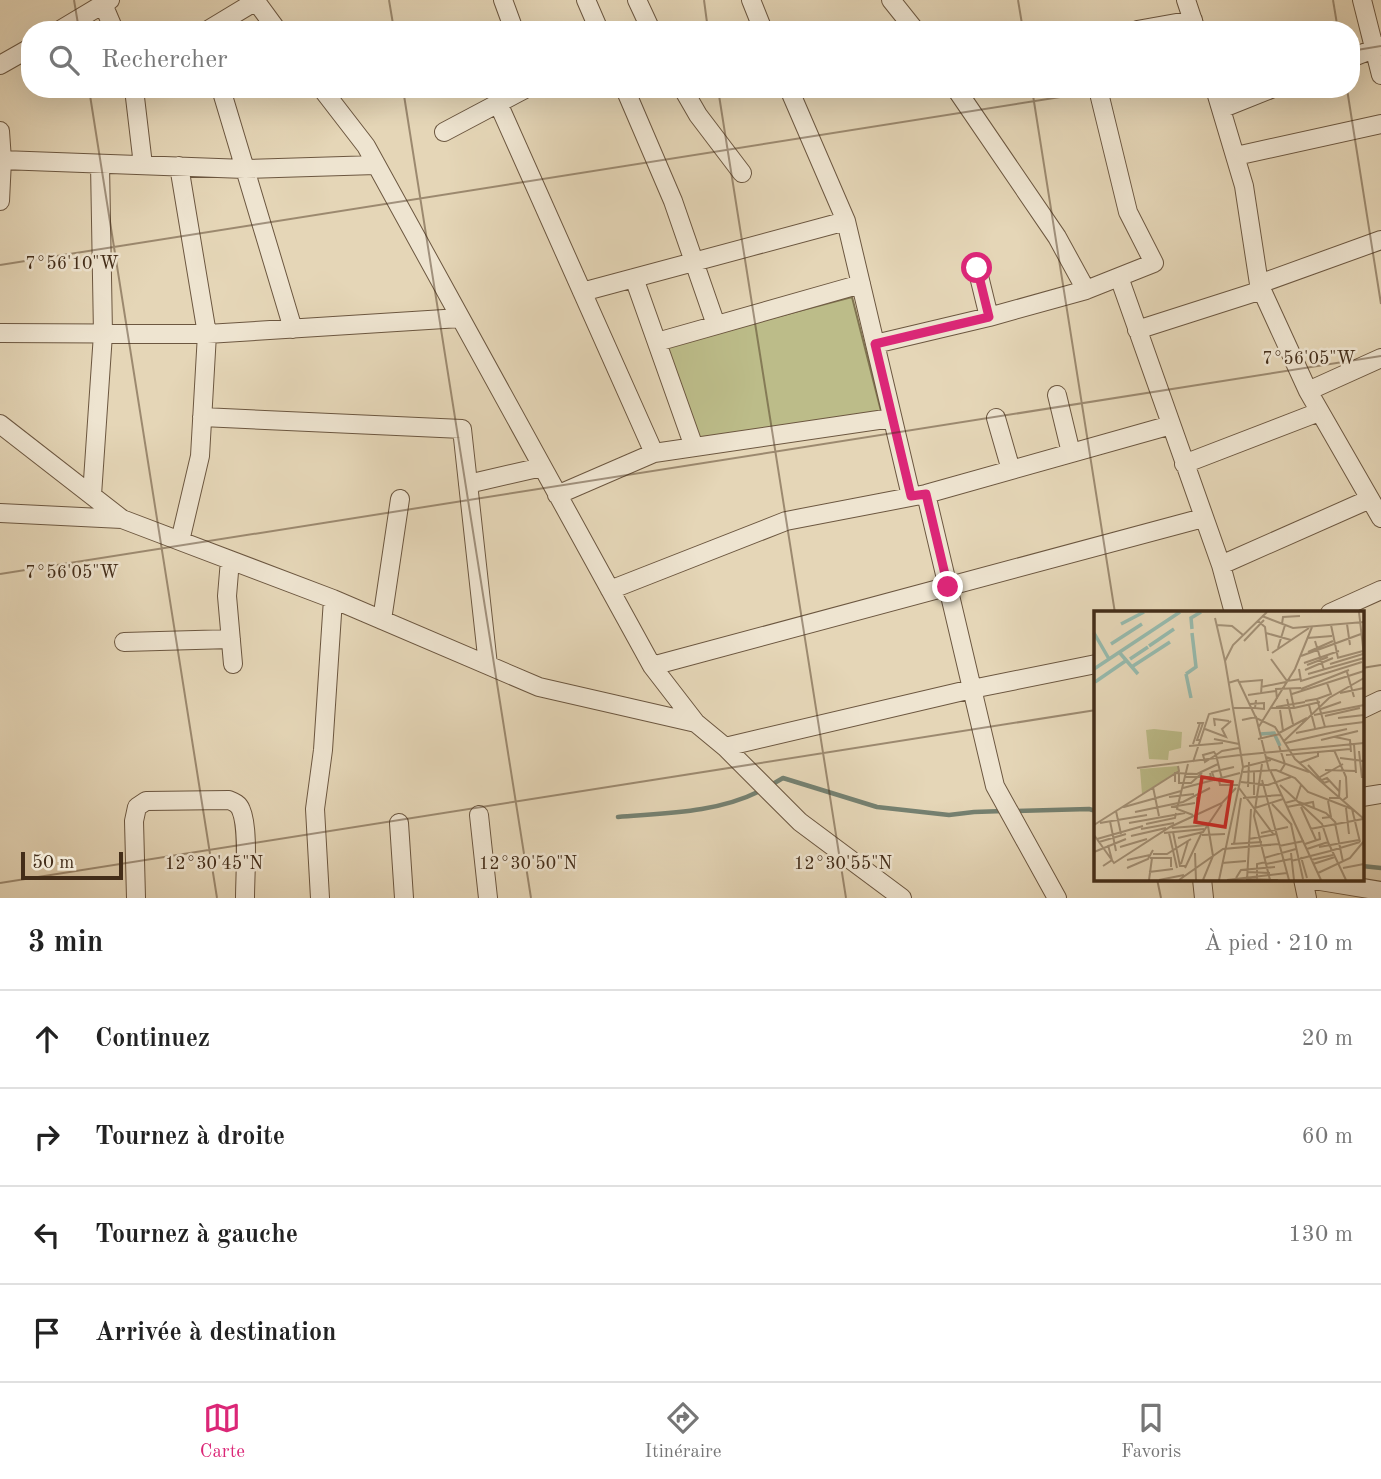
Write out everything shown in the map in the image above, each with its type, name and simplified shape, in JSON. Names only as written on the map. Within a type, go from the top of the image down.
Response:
[{"type":"street","points":[[503,0],[511,21]]},
{"type":"street","points":[[586,0],[595,21]]},
{"type":"street","points":[[637,0],[647,21]]},
{"type":"street","points":[[751,0],[759,21]]},
{"type":"street","points":[[891,0],[908,21]]},
{"type":"street","points":[[1186,0],[1194,21]]},
{"type":"street","points":[[1362,0],[1378,48],[1381,75]]},
{"type":"street","points":[[223,21],[255,1],[270,21]]},
{"type":"street","points":[[75,21],[107,2],[112,21]]},
{"type":"street","points":[[1360,55],[1378,48]]},
{"type":"street","points":[[0,65],[21,53]]},
{"type":"street","points":[[135,98],[143,165]]},
{"type":"street","points":[[224,98],[293,329]]},
{"type":"street","points":[[330,98],[366,146],[652,666],[696,723],[725,747],[800,822],[902,898]]},
{"type":"street","points":[[444,132],[508,98]]},
{"type":"street","points":[[629,98],[673,201],[716,325]]},
{"type":"street","points":[[688,98],[742,173]]},
{"type":"street","points":[[793,98],[846,221],[892,418],[948,587],[995,786],[1057,898]]},
{"type":"street","points":[[962,98],[1057,237],[1086,290]]},
{"type":"street","points":[[875,344],[989,317],[1086,290],[1154,262],[1128,212],[1100,98]]},
{"type":"street","points":[[1218,98],[1244,186],[1260,287],[1308,391],[1372,492],[1381,518]]},
{"type":"street","points":[[1221,108],[1247,98]]},
{"type":"street","points":[[498,103],[654,453]]},
{"type":"street","points":[[1236,156],[1381,124]]},
{"type":"street","points":[[0,131],[0,201]]},
{"type":"street","points":[[1,148],[100,163],[143,165],[245,169],[376,165]]},
{"type":"street","points":[[92,495],[103,334],[100,163]]},
{"type":"street","points":[[179,166],[207,334],[200,456],[180,541]]},
{"type":"street","points":[[582,292],[846,221]]},
{"type":"street","points":[[1137,330],[1260,287],[1381,240]]},
{"type":"street","points":[[977,268],[989,317]]},
{"type":"street","points":[[1119,277],[1221,565],[1233,611]]},
{"type":"street","points":[[634,278],[694,447]]},
{"type":"street","points":[[657,342],[861,284]]},
{"type":"street","points":[[0,333],[207,334],[460,318]]},
{"type":"street","points":[[1308,391],[1381,358]]},
{"type":"street","points":[[1057,395],[1072,453]]},
{"type":"street","points":[[1184,464],[1319,412]]},
{"type":"street","points":[[202,417],[462,429],[488,665]]},
{"type":"street","points":[[557,495],[654,453],[892,418]]},
{"type":"street","points":[[996,418],[1011,470]]},
{"type":"street","points":[[0,424],[122,519],[333,599],[539,687],[696,723]]},
{"type":"street","points":[[610,590],[786,521],[918,495],[1171,425]]},
{"type":"street","points":[[468,484],[542,467]]},
{"type":"street","points":[[1221,565],[1372,492]]},
{"type":"street","points":[[382,620],[400,499]]},
{"type":"street","points":[[0,513],[122,519]]},
{"type":"street","points":[[652,666],[1203,518]]},
{"type":"street","points":[[230,560],[227,596],[233,664]]},
{"type":"street","points":[[1335,611],[1381,590]]},
{"type":"street","points":[[320,898],[315,809],[323,750],[333,599]]},
{"type":"street","points":[[124,642],[231,639]]},
{"type":"street","points":[[725,747],[972,689],[1094,664]]},
{"type":"street","points":[[1364,708],[1381,700]]},
{"type":"street","points":[[136,898],[134,821],[137,807],[146,801],[168,800],[229,800],[241,809],[245,825],[245,898]]},
{"type":"street","points":[[479,815],[488,898]]},
{"type":"street","points":[[400,823],[404,898]]},
{"type":"street","points":[[1202,880],[1204,898]]},
{"type":"street","points":[[1306,880],[1307,898]]},
{"type":"street","points":[[1312,880],[1381,891]]},
{"type":"green space","points":[[852,297],[881,411],[696,443],[663,347]]},
{"type":"waterway","points":[[771,785],[783,778],[877,807],[949,815],[1004,811]]},
{"type":"waterway","points":[[618,817],[708,808],[760,791]]},
{"type":"waterway","points":[[1013,811],[1094,810]]},
{"type":"waterway","points":[[1364,866],[1381,868]]},
{"type":"route","points":[[948,587],[926,494],[911,496],[875,344],[989,317],[977,268]]}]
